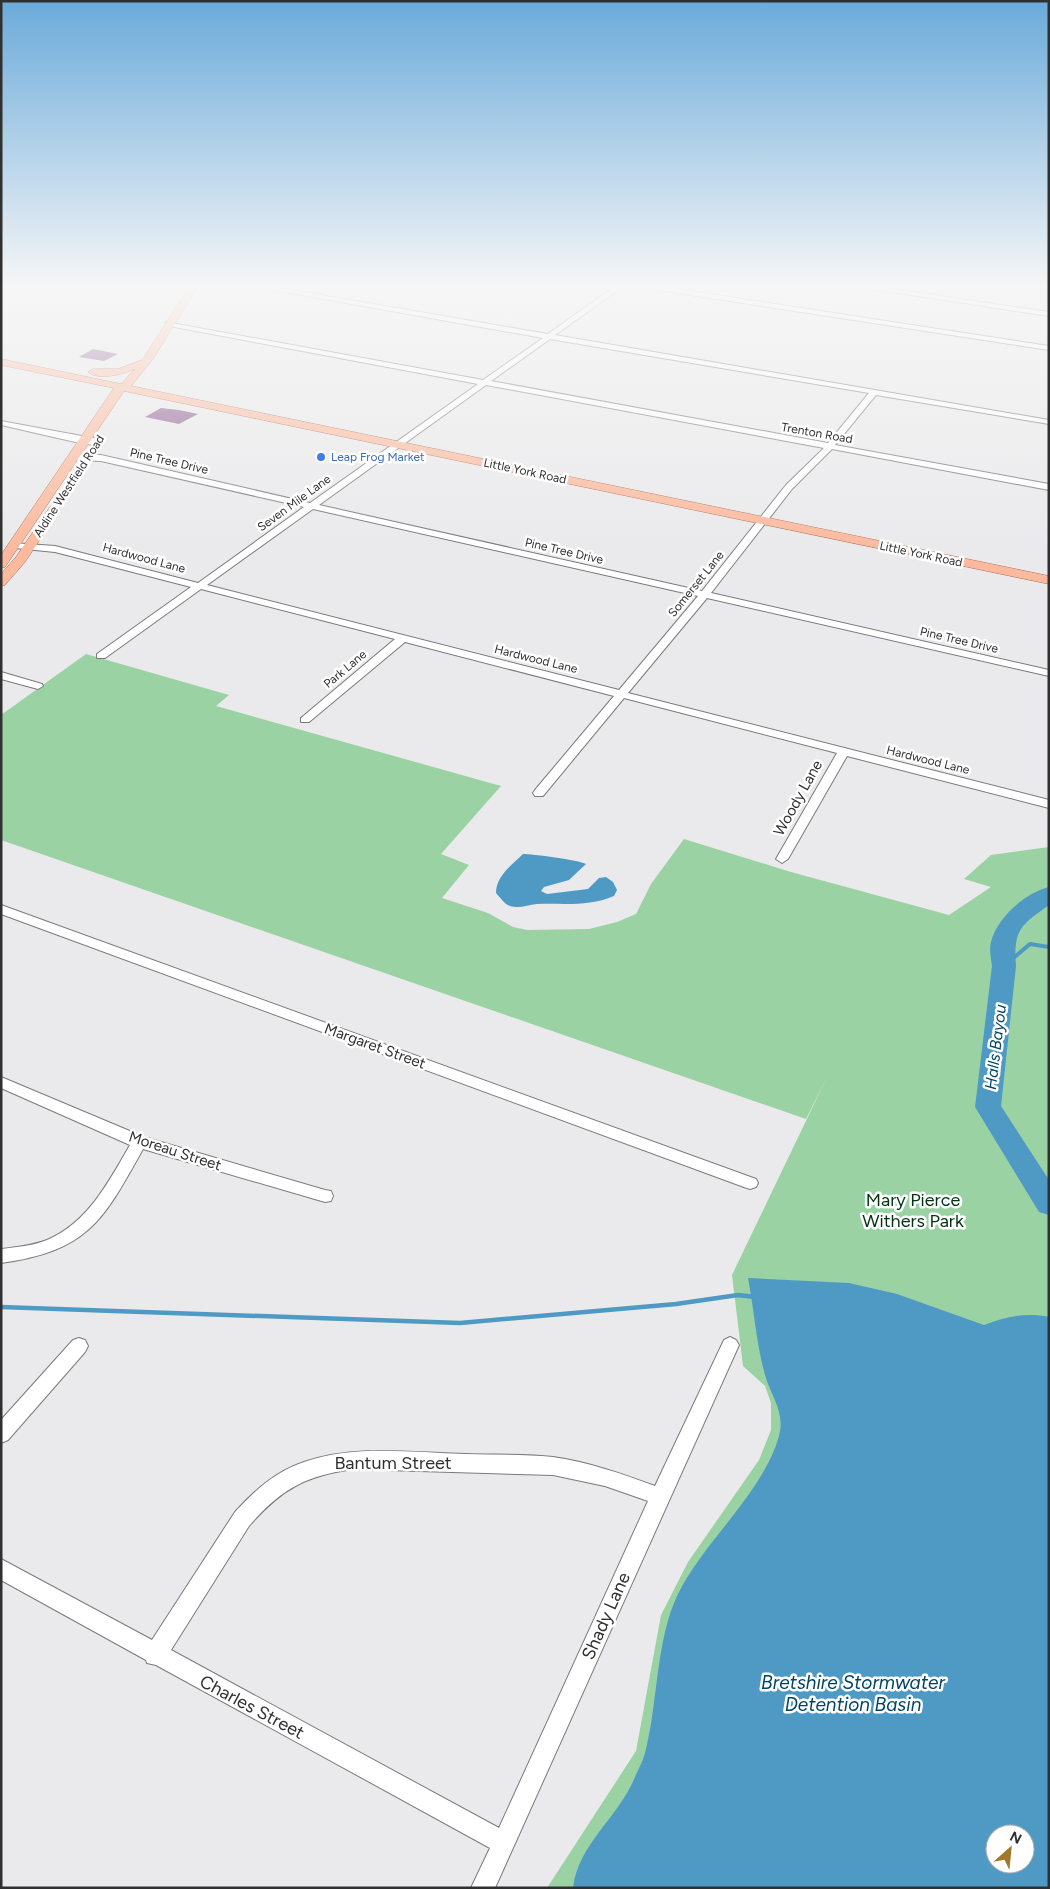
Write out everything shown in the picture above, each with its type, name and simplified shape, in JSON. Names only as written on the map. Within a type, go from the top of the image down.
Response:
[{"type":"main road","name":"Little York Road","points":[[57,371],[130,383],[410,436],[1049,580]]},
{"type":"main road","name":"Little York Road","points":[[88,371],[163,395],[766,517],[1049,569]]},
{"type":"main road","points":[[92,372],[121,371]]},
{"type":"main road","name":"Aldine Westfield Road","points":[[81,460],[84,441],[118,390],[130,383],[139,371]]},
{"type":"main road","name":"Aldine Westfield Road","points":[[114,415],[130,392],[130,383]]},
{"type":"main road","points":[[127,400],[140,396],[163,395]]},
{"type":"main road","name":"Aldine Westfield Road","points":[[1,564],[81,460],[98,442],[106,429]]},
{"type":"main road","name":"Aldine Westfield Road","points":[[1,582],[30,546],[60,499]]},
{"type":"street","name":"Trenton Road","points":[[420,371],[1049,487]]},
{"type":"street","name":"Seven Mile Lane","points":[[101,656],[500,371]]},
{"type":"street","points":[[751,371],[1049,422]]},
{"type":"street","name":"Somerset Lane","points":[[539,793],[704,595],[794,482],[830,447],[874,392]]},
{"type":"street","points":[[1,423],[84,441],[98,442]]},
{"type":"street","name":"Pine Tree Drive","points":[[81,460],[101,458],[1049,673]]},
{"type":"street","name":"Hardwood Lane","points":[[15,545],[55,549],[843,753],[1049,804]]},
{"type":"street","name":"Park Lane","points":[[305,720],[402,639]]},
{"type":"street","points":[[1,675],[38,686]]},
{"type":"street","name":"Woody Lane","points":[[782,859],[843,753]]},
{"type":"street","name":"Margaret Street","points":[[1,908],[750,1184]]},
{"type":"street","name":"Moreau Street","points":[[1,1082],[138,1142],[324,1196]]},
{"type":"street","points":[[1,1256],[40,1249],[63,1241],[84,1225],[106,1201],[138,1142]]},
{"type":"street","name":"Shady Lane","points":[[483,1888],[659,1496],[730,1345]]},
{"type":"street","points":[[1,1434],[79,1346]]},
{"type":"street","name":"Bantum Street","points":[[155,1655],[242,1519],[256,1502],[271,1488],[297,1473],[322,1464],[353,1460],[552,1466],[605,1477],[659,1496]]},
{"type":"street","name":"Charles Street","points":[[1,1569],[155,1655],[504,1843]]},
{"type":"green space","name":"Mary Pierce Withers Park","points":[[86,654],[229,695],[216,706],[501,786],[441,854],[469,865],[442,898],[488,913],[513,927],[527,930],[589,929],[617,922],[636,914],[651,884],[684,839],[791,872],[949,915],[991,887],[964,879],[991,855],[1049,847],[1049,1888],[547,1888],[636,1751],[661,1615],[688,1562],[759,1460],[771,1430],[771,1403],[765,1386],[743,1366],[732,1275],[827,1077],[806,1119],[1,840],[1,715]]},
{"type":"water","points":[[523,854],[565,859],[586,864],[569,880],[544,887],[541,891],[547,894],[588,889],[599,878],[606,877],[613,882],[617,890],[614,896],[595,902],[510,906],[496,893],[497,887],[505,871]]},
{"type":"water","name":"Bretshire Stormwater Detention Basin","points":[[748,1278],[849,1283],[897,1294],[984,1325],[1016,1316],[1049,1317],[1049,1888],[573,1888],[576,1872],[583,1858],[628,1791],[644,1756],[650,1730],[665,1630],[678,1594],[702,1555],[747,1497],[760,1477],[771,1457],[779,1436],[781,1427],[779,1411],[766,1379]]},
{"type":"building","points":[[161,408],[198,414],[179,424],[145,417]]},
{"type":"waterway","name":"Halls Bayou","points":[[1049,894],[1015,918],[1002,943],[1004,966],[988,1107],[1049,1204]]},
{"type":"waterway","points":[[1004,966],[1030,944],[1049,947]]},
{"type":"waterway","points":[[1,1307],[460,1323],[676,1304],[738,1295],[755,1297]]},
{"type":"place","name":"Leap Frog Market","points":[[321,457]]}]
